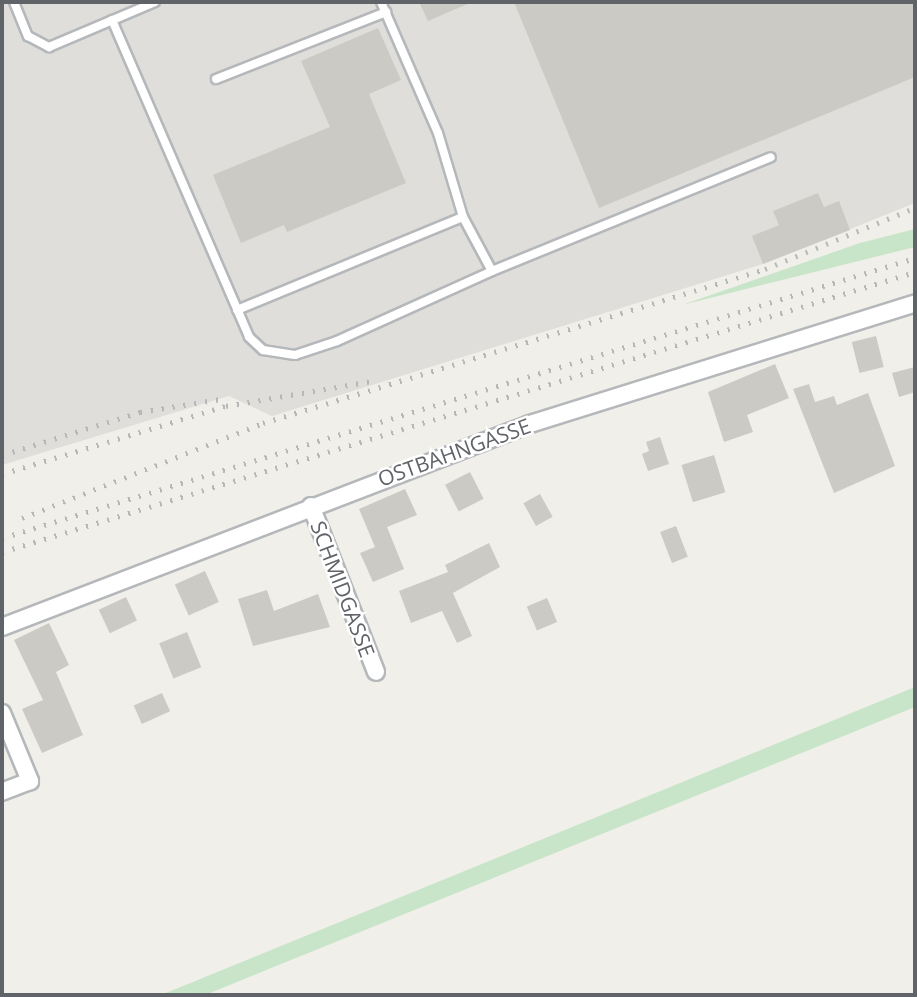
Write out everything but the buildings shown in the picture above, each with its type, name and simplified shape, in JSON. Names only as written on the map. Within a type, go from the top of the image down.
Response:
[{"type":"street","name":"OSTBAHNGASSE","points":[[2,627],[530,424],[915,303]]},
{"type":"street","name":"SCHMIDGASSE","points":[[311,506],[376,672]]},
{"type":"street","points":[[2,713],[30,781],[2,792]]},
{"type":"lane","points":[[14,2],[37,46],[155,2]]},
{"type":"lane","points":[[382,2],[439,133],[463,217],[492,271]]},
{"type":"lane","points":[[216,79],[386,12]]},
{"type":"lane","points":[[112,20],[237,310],[263,350],[295,355],[492,271],[771,158]]},
{"type":"lane","points":[[237,310],[463,217]]},
{"type":"shaded area","points":[[2,2],[915,2],[915,203],[763,264],[272,416],[229,396],[2,465]]},
{"type":"green space","points":[[915,229],[915,247],[682,305],[860,243]]},
{"type":"green space","points":[[915,687],[915,707],[205,995],[161,995]]},
{"type":"railway","points":[[22,518],[263,423],[765,269],[912,209]]},
{"type":"railway","points":[[2,538],[915,258]]},
{"type":"railway","points":[[2,552],[915,272]]},
{"type":"railway","points":[[2,474],[226,406],[372,381]]},
{"type":"railway","points":[[2,455],[140,412],[227,398]]}]
